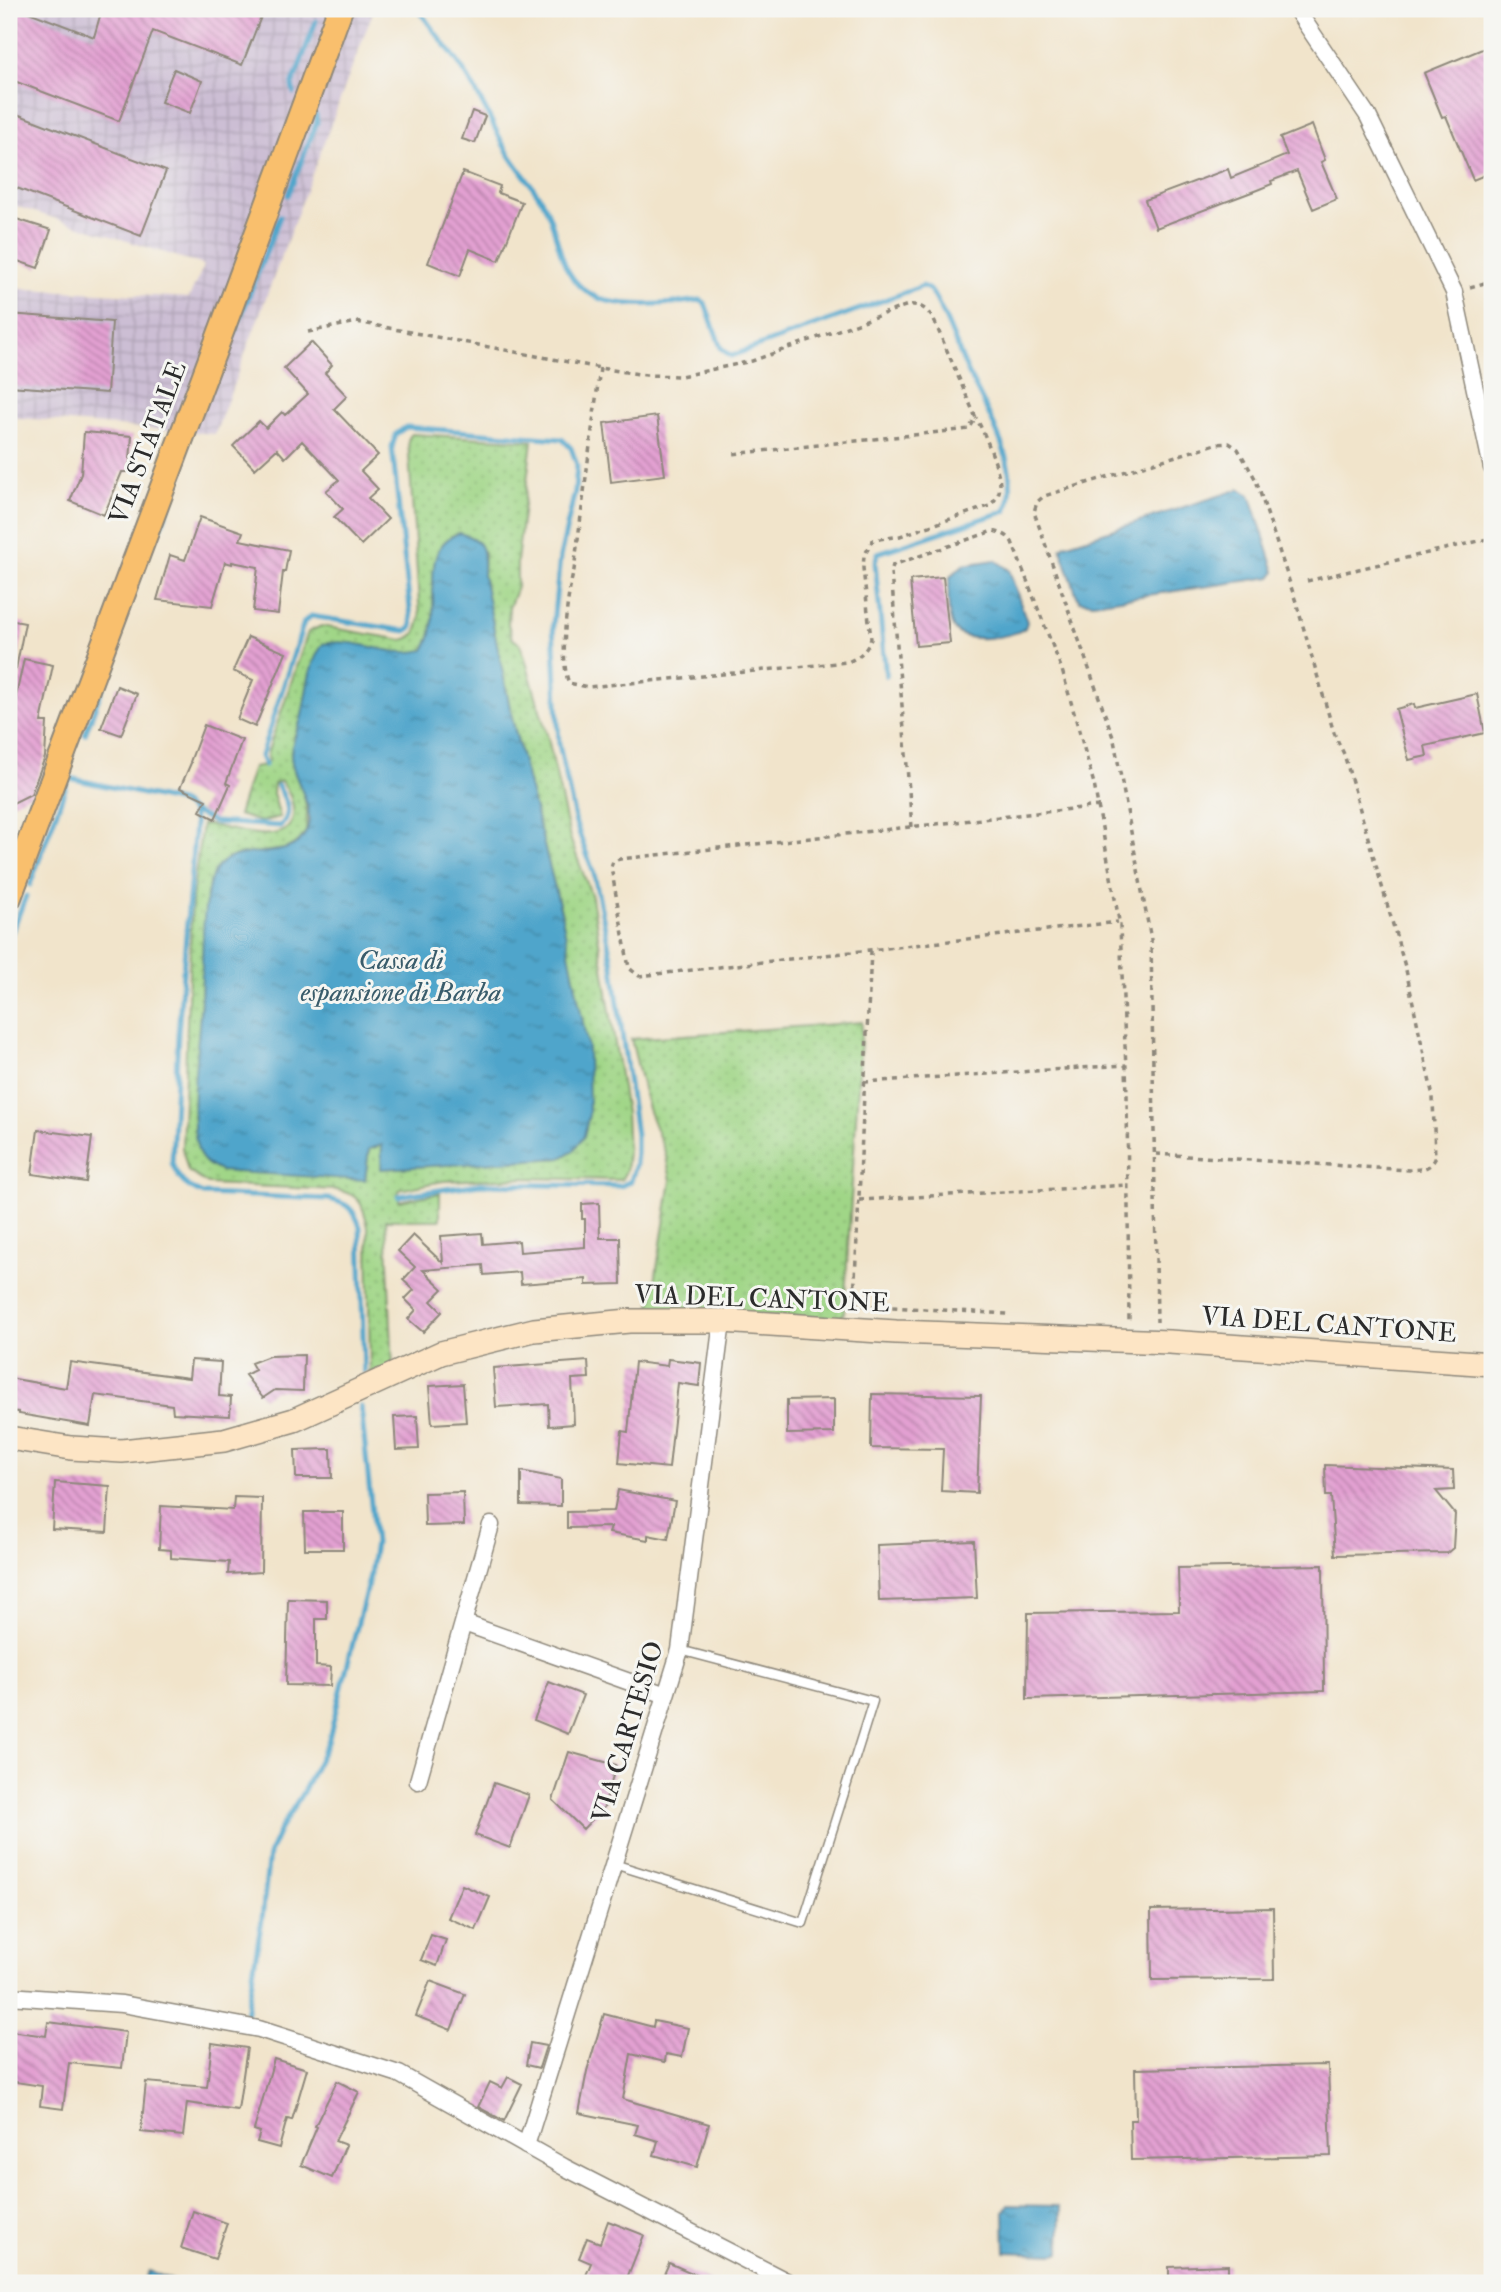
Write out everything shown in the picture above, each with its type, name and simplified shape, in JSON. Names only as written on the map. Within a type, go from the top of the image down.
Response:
[{"type":"main road","name":"VIA STATALE","points":[[11,881],[218,340],[340,9]]},
{"type":"street","points":[[1296,9],[1368,116],[1454,292],[1492,468]]},
{"type":"street","name":"VIA DEL CANTONE","points":[[9,1438],[71,1448],[122,1451],[224,1440],[294,1420],[441,1353],[534,1330],[629,1321],[722,1321],[896,1332],[1153,1341],[1492,1364]]},
{"type":"street","name":"VIA CARTESIO","points":[[526,2146],[680,1650],[722,1321]]},
{"type":"street","points":[[418,1781],[491,1525]]},
{"type":"street","points":[[464,1623],[666,1695]]},
{"type":"street","points":[[9,1996],[122,2004],[259,2029],[399,2074],[526,2146],[790,2283]]},
{"type":"lane","points":[[614,1864],[803,1923],[873,1700],[680,1650]]},
{"type":"path","points":[[1454,292],[1492,281]]},
{"type":"path","points":[[308,332],[357,322],[646,376],[681,376],[720,370],[752,361],[908,305],[918,304],[933,318],[985,433],[1000,486],[996,500],[989,506],[900,536],[873,540],[864,556],[863,568],[871,639],[867,649],[848,662],[588,687],[569,683],[564,662],[569,588],[574,570],[600,368]]},
{"type":"path","points":[[733,454],[969,429],[976,418]]},
{"type":"path","points":[[1153,1341],[1158,1318],[1151,940],[1114,740],[1034,512],[1037,502],[1044,496],[1216,444],[1229,443],[1243,456],[1260,493],[1296,602],[1334,733],[1344,754],[1402,957],[1433,1097],[1435,1159],[1431,1166],[1409,1171],[1156,1154]]},
{"type":"path","points":[[912,827],[891,572],[893,565],[993,531],[1008,536],[1012,542],[1062,670],[1099,806],[1119,922],[1126,1065],[1130,1301],[1129,1323],[1120,1321]]},
{"type":"path","points":[[1307,581],[1492,538]]},
{"type":"path","points":[[1099,806],[620,859],[613,860],[611,867],[629,968],[639,976],[1119,922]]},
{"type":"path","points":[[871,951],[854,1299],[859,1304],[1018,1314]]},
{"type":"path","points":[[864,1082],[1126,1065]]},
{"type":"path","points":[[859,1200],[1129,1185]]},
{"type":"shaded area","points":[[9,9],[374,9],[215,434],[9,417],[9,288],[189,298],[204,265],[9,204]]},
{"type":"green space","points":[[411,434],[532,441],[517,561],[517,587],[509,608],[508,624],[512,638],[520,644],[525,658],[548,738],[570,838],[592,897],[626,1113],[628,1152],[626,1171],[621,1180],[525,1178],[443,1181],[399,1190],[399,1201],[440,1193],[440,1220],[386,1220],[393,1368],[370,1374],[368,1227],[360,1202],[337,1190],[208,1184],[188,1171],[182,1148],[192,899],[202,824],[253,834],[267,834],[279,833],[288,827],[293,817],[291,798],[281,781],[274,784],[273,793],[280,817],[261,822],[238,815],[253,767],[265,765],[268,761],[267,754],[308,632],[321,626],[403,640],[414,635],[417,629],[420,618],[408,440]],"holes":[[[459,533],[484,552],[483,575],[513,723],[561,912],[573,1151],[561,1158],[382,1169],[383,1145],[369,1149],[365,1180],[195,1135],[206,913],[214,873],[223,862],[236,855],[285,849],[299,841],[306,831],[307,812],[303,790],[296,775],[293,739],[302,717],[382,650],[410,654],[424,650],[431,635],[433,619],[434,568],[445,541]]]},
{"type":"green space","points":[[862,1022],[844,1313],[841,1318],[650,1313],[671,1180],[665,1152],[648,1109],[631,1039]]},
{"type":"water","points":[[1240,489],[1250,495],[1252,500],[1275,572],[1271,577],[1093,603],[1080,601],[1061,549],[1065,545]]},
{"type":"water","name":"Cassa di espansione di Barba","points":[[459,533],[473,539],[481,547],[483,575],[513,723],[561,912],[588,1048],[589,1115],[584,1136],[573,1151],[561,1158],[381,1169],[382,1145],[369,1149],[365,1180],[220,1171],[206,1163],[198,1150],[194,1118],[204,918],[213,874],[221,863],[232,857],[286,849],[298,843],[306,832],[309,813],[291,755],[311,670],[318,653],[323,644],[336,642],[399,652],[424,650],[433,619],[433,584],[437,553],[445,541]]},
{"type":"water","points":[[995,560],[1009,570],[1027,622],[1025,628],[1009,635],[987,638],[958,633],[950,616],[950,577],[963,565]]},
{"type":"water","points":[[1008,2205],[1059,2206],[1060,2252],[1005,2252],[1004,2212]]},
{"type":"water","points":[[149,2271],[179,2283],[143,2283]]},
{"type":"building","points":[[9,9],[21,9],[94,37],[102,9],[264,9],[242,65],[153,31],[119,121],[9,79]]},
{"type":"building","points":[[1492,45],[1492,172],[1473,180],[1424,73]]},
{"type":"building","points":[[174,69],[202,81],[190,113],[161,102]]},
{"type":"building","points":[[9,111],[166,171],[141,236],[9,185]]},
{"type":"building","points":[[472,111],[485,116],[475,143],[462,139]]},
{"type":"building","points":[[1312,125],[1325,160],[1321,162],[1337,199],[1313,209],[1297,171],[1271,181],[1272,184],[1156,228],[1145,200],[1228,169],[1231,178],[1287,155],[1280,138]]},
{"type":"building","points":[[463,172],[500,186],[498,193],[522,202],[499,261],[470,249],[460,276],[428,263]]},
{"type":"building","points":[[13,218],[51,230],[38,268],[9,258],[9,231]]},
{"type":"building","points":[[9,314],[112,322],[107,393],[9,386]]},
{"type":"building","points":[[311,342],[332,365],[325,373],[347,396],[334,409],[378,455],[361,471],[378,489],[368,498],[388,519],[361,545],[334,517],[343,509],[326,491],[339,480],[302,441],[285,458],[277,449],[255,469],[233,446],[259,421],[266,428],[282,412],[285,415],[308,394],[284,368]]},
{"type":"building","points":[[657,416],[665,475],[611,482],[604,423]]},
{"type":"building","points":[[84,432],[132,436],[129,472],[122,472],[104,515],[70,501],[81,474]]},
{"type":"building","points":[[200,517],[243,532],[240,540],[289,550],[283,572],[278,614],[253,611],[258,567],[232,562],[225,562],[212,606],[157,600],[170,555],[185,560]]},
{"type":"building","points":[[943,577],[950,643],[916,646],[910,580]]},
{"type":"building","points":[[9,620],[25,623],[16,669],[9,669]]},
{"type":"building","points":[[248,637],[286,653],[255,727],[237,719],[253,680],[233,671]]},
{"type":"building","points":[[24,659],[53,665],[41,722],[47,722],[45,757],[31,794],[9,805],[9,728]]},
{"type":"building","points":[[117,686],[137,694],[121,735],[101,728]]},
{"type":"building","points":[[1477,694],[1485,733],[1425,746],[1427,756],[1409,760],[1396,709],[1414,704],[1415,708]]},
{"type":"building","points":[[204,725],[242,740],[226,783],[230,785],[215,819],[200,811],[206,800],[180,788]]},
{"type":"building","points":[[38,1130],[92,1137],[86,1182],[32,1174]]},
{"type":"building","points":[[599,1203],[600,1238],[620,1238],[621,1284],[586,1285],[586,1279],[521,1284],[520,1272],[484,1275],[483,1265],[423,1270],[443,1289],[431,1301],[442,1312],[423,1332],[408,1319],[416,1310],[405,1299],[414,1290],[403,1280],[415,1267],[398,1251],[413,1235],[443,1263],[441,1236],[482,1233],[483,1244],[519,1241],[520,1252],[585,1247],[582,1204]]},
{"type":"building","points":[[304,1355],[303,1391],[275,1390],[263,1398],[245,1375],[255,1370],[251,1363],[269,1356]]},
{"type":"building","points":[[668,1359],[701,1363],[699,1386],[678,1383],[669,1468],[619,1463],[622,1431],[628,1432],[635,1362],[667,1366]]},
{"type":"building","points":[[191,1360],[221,1362],[219,1396],[231,1397],[230,1416],[173,1413],[172,1405],[95,1395],[90,1426],[9,1411],[9,1378],[66,1388],[70,1362],[189,1378]]},
{"type":"building","points":[[588,1361],[589,1378],[572,1379],[574,1424],[549,1426],[548,1404],[496,1407],[493,1368]]},
{"type":"building","points":[[463,1384],[466,1422],[432,1424],[429,1386]]},
{"type":"building","points":[[872,1394],[981,1396],[977,1493],[941,1491],[943,1449],[871,1448]]},
{"type":"building","points":[[834,1399],[834,1433],[787,1434],[787,1400]]},
{"type":"building","points":[[417,1416],[419,1449],[396,1450],[394,1417]]},
{"type":"building","points":[[331,1449],[332,1478],[296,1478],[295,1450]]},
{"type":"building","points":[[1325,1465],[1453,1470],[1454,1490],[1436,1491],[1455,1514],[1453,1548],[1447,1553],[1335,1555],[1331,1496],[1326,1496]]},
{"type":"building","points":[[521,1471],[561,1479],[561,1506],[521,1505]]},
{"type":"building","points":[[55,1482],[110,1486],[107,1532],[52,1529]]},
{"type":"building","points":[[618,1490],[675,1501],[668,1539],[648,1535],[648,1540],[609,1533],[611,1527],[567,1528],[567,1512],[614,1511]]},
{"type":"building","points":[[463,1492],[464,1525],[425,1526],[424,1493]]},
{"type":"building","points":[[234,1497],[262,1498],[261,1572],[228,1574],[229,1562],[171,1558],[171,1550],[159,1549],[161,1506],[233,1510]]},
{"type":"building","points":[[304,1512],[343,1512],[343,1549],[305,1549]]},
{"type":"building","points":[[974,1541],[977,1598],[879,1601],[877,1545]]},
{"type":"building","points":[[1323,1565],[1324,1691],[1027,1699],[1028,1613],[1179,1611],[1178,1568]]},
{"type":"building","points":[[288,1599],[327,1600],[327,1619],[316,1619],[316,1666],[331,1667],[330,1686],[286,1685]]},
{"type":"building","points":[[549,1682],[583,1695],[568,1734],[534,1720]]},
{"type":"building","points":[[569,1752],[616,1765],[604,1807],[583,1829],[553,1800]]},
{"type":"building","points":[[494,1783],[529,1795],[510,1848],[475,1835]]},
{"type":"building","points":[[462,1885],[490,1897],[476,1930],[448,1918]]},
{"type":"building","points":[[1273,1908],[1274,1979],[1152,1980],[1151,1910]]},
{"type":"building","points":[[431,1935],[446,1940],[437,1966],[421,1960]]},
{"type":"building","points":[[430,1981],[465,1994],[451,2030],[416,2016]]},
{"type":"building","points":[[604,2014],[653,2027],[654,2021],[688,2028],[682,2057],[666,2054],[665,2062],[631,2054],[623,2099],[709,2124],[697,2167],[654,2155],[658,2141],[635,2134],[638,2125],[579,2113],[587,2071]]},
{"type":"building","points":[[48,2022],[126,2032],[122,2068],[69,2063],[63,2109],[40,2106],[42,2086],[9,2081],[9,2031],[46,2036]]},
{"type":"building","points":[[212,2043],[247,2048],[238,2110],[187,2103],[183,2136],[141,2132],[146,2082],[207,2087]]},
{"type":"building","points":[[530,2043],[546,2046],[539,2068],[526,2065]]},
{"type":"building","points":[[274,2059],[307,2069],[292,2120],[287,2119],[279,2148],[257,2142],[260,2132],[254,2130]]},
{"type":"building","points":[[1328,2065],[1331,2156],[1131,2160],[1130,2120],[1136,2120],[1135,2069]]},
{"type":"building","points":[[508,2077],[522,2084],[504,2121],[478,2107],[490,2082],[502,2088]]},
{"type":"building","points":[[337,2081],[359,2092],[335,2141],[346,2145],[332,2178],[301,2165],[317,2127],[315,2126]]},
{"type":"building","points":[[193,2211],[227,2223],[215,2259],[181,2248]]},
{"type":"building","points":[[608,2221],[644,2235],[625,2283],[583,2283],[591,2263],[579,2258],[587,2238],[600,2243]]},
{"type":"building","points":[[669,2263],[715,2283],[660,2283]]},
{"type":"building","points":[[1228,2265],[1228,2283],[1169,2283],[1169,2267]]},
{"type":"waterway","points":[[419,9],[466,74],[508,152],[545,206],[566,267],[573,278],[594,296],[631,304],[700,300],[705,303],[721,348],[731,356],[923,286],[931,291],[1001,441],[1007,459],[1010,495],[1006,511],[878,553],[875,562],[886,676]]},
{"type":"waterway","points":[[294,93],[292,86],[316,21]]},
{"type":"waterway","points":[[288,195],[317,122],[316,115]]},
{"type":"waterway","points":[[234,334],[280,216]]},
{"type":"waterway","points":[[265,765],[261,756],[304,622],[311,616],[406,631],[412,627],[392,447],[396,434],[406,427],[562,439],[571,448],[577,465],[575,491],[560,557],[553,625],[559,744],[576,824],[594,874],[613,967],[636,1135],[636,1164],[631,1181],[621,1186],[480,1184],[398,1196]]},
{"type":"waterway","points":[[161,528],[174,493]]},
{"type":"waterway","points":[[85,734],[114,658]]},
{"type":"waterway","points":[[30,885],[69,778],[180,802],[191,810],[195,824],[178,1034],[172,1163],[183,1182],[203,1194],[328,1199],[340,1202],[352,1211],[360,1227],[364,1371]]},
{"type":"waterway","points":[[192,811],[214,822],[280,826],[288,812],[278,786]]},
{"type":"waterway","points":[[9,939],[26,896]]},
{"type":"waterway","points":[[246,2015],[262,1919],[269,1853],[328,1742],[370,1575],[375,1543],[361,1407]]}]
